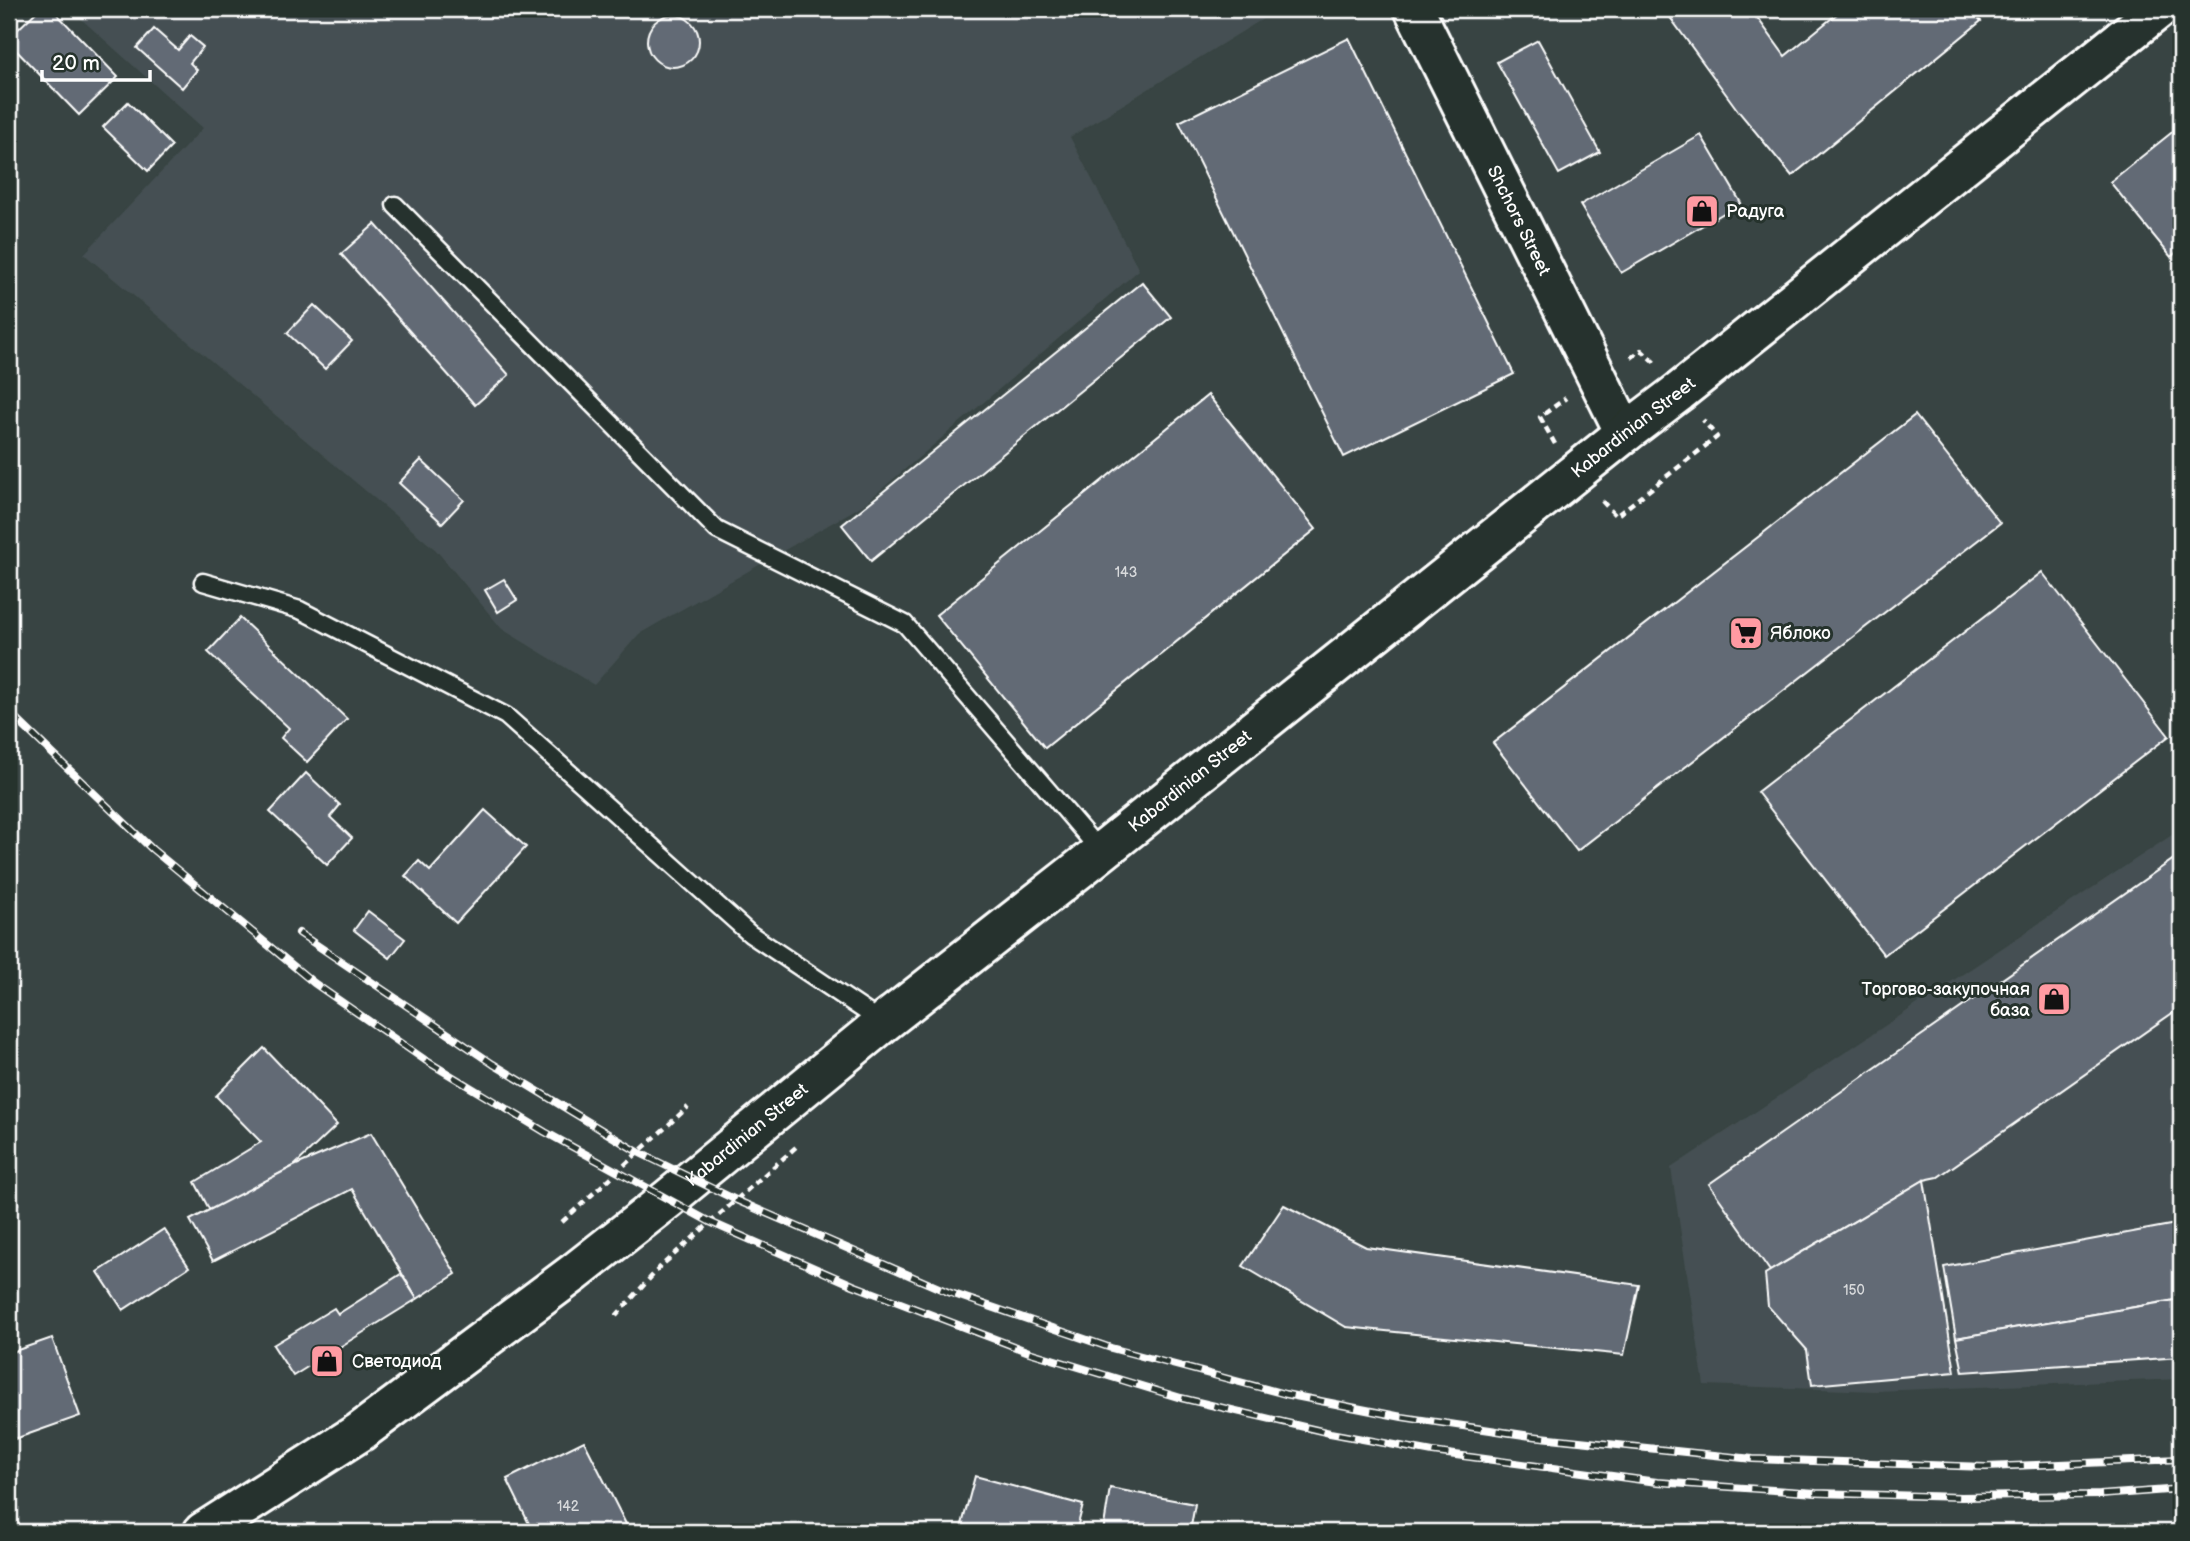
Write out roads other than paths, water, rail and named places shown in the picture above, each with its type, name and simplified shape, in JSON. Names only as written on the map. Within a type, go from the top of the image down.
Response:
[{"type":"main road","name":"Shchors Street","points":[[1415,9],[1625,433]]},
{"type":"main road","name":"Kabardinian Street","points":[[203,1532],[360,1432],[668,1199],[883,1023],[2159,9]]},
{"type":"lane","points":[[395,205],[717,530],[905,624],[1101,852]]},
{"type":"lane","points":[[203,582],[300,610],[506,716],[750,934],[883,1023]]},
{"type":"railway","points":[[9,712],[152,849],[314,983],[425,1060],[545,1132],[710,1222],[853,1285],[1029,1352],[1181,1398],[1330,1433],[1433,1452],[1657,1482],[1816,1493],[1961,1497],[2100,1495],[2181,1489]]},
{"type":"railway","points":[[299,933],[493,1064],[638,1152],[736,1200],[948,1292],[1111,1348],[1285,1394],[1402,1417],[1531,1436],[1753,1459],[1986,1467],[2181,1459]]},
{"type":"place","name":"Радуга","points":[[1702,211]]},
{"type":"place","name":"Яблоко","points":[[1746,633]]},
{"type":"place","name":"Торгово-закупочная база","points":[[2054,999]]},
{"type":"place","name":"Светодиод","points":[[327,1361]]}]
